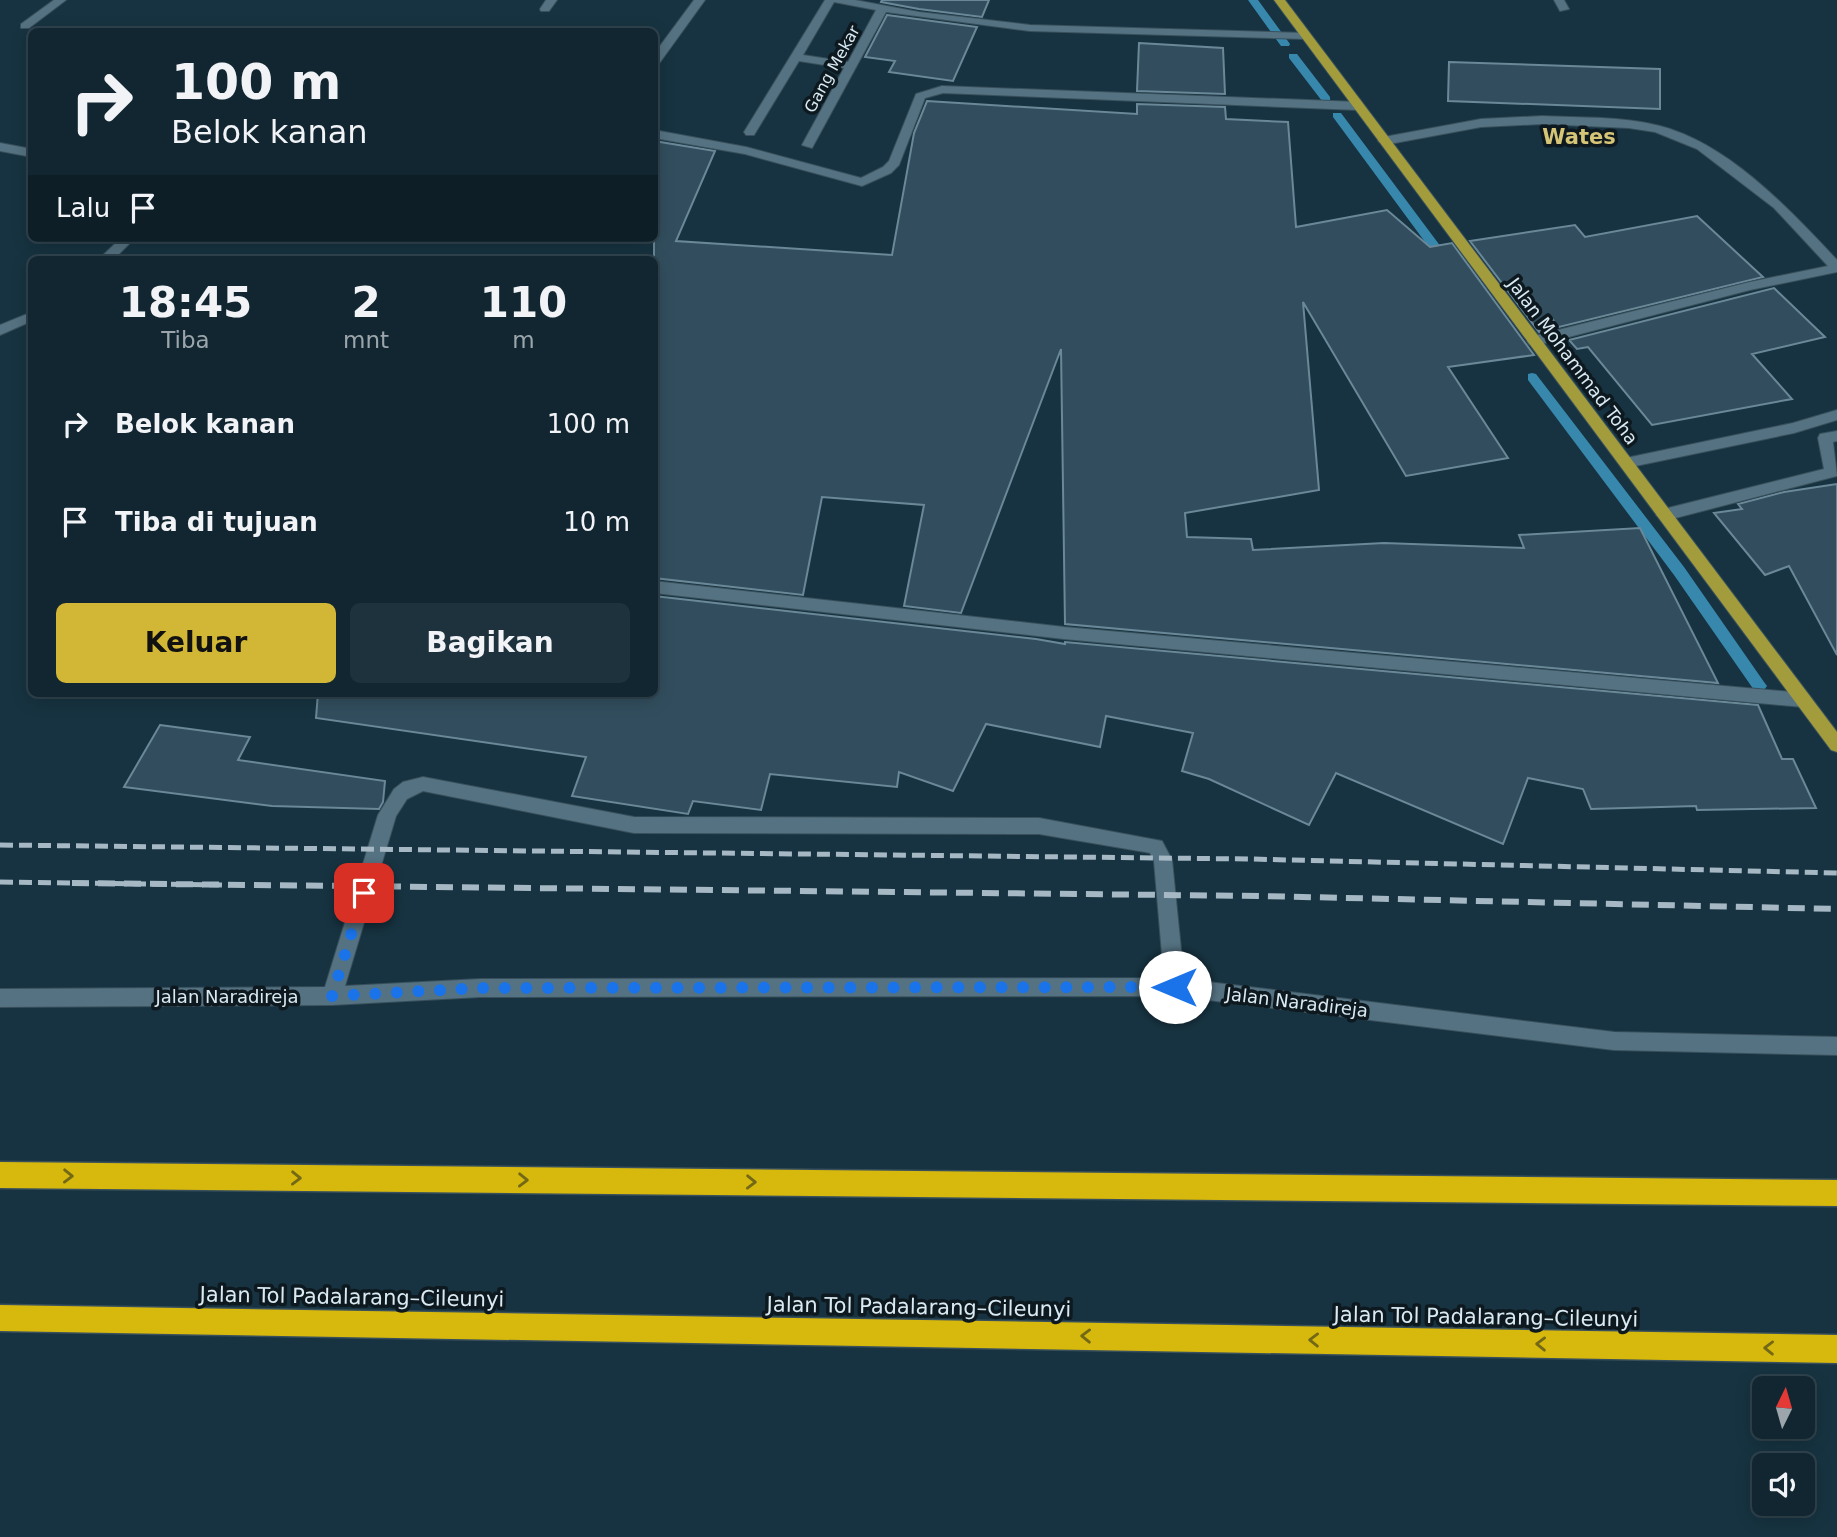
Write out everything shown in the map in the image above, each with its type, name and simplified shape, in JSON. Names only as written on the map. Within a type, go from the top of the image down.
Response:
[{"type":"highway","points":[[0,1175],[1837,1193]]},
{"type":"highway","name":"Jalan Tol Padalarang–Cileunyi","points":[[0,1318],[1837,1349]]},
{"type":"main road","name":"Jalan Mohammad Toha","points":[[1279,0],[1836,743]]},
{"type":"street","points":[[25,26],[61,0]]},
{"type":"street","points":[[658,58],[700,0]]},
{"type":"street","points":[[750,132],[830,0]]},
{"type":"street","points":[[837,0],[1030,28],[1305,36]]},
{"type":"street","name":"Gang Mekar","points":[[808,145],[852,66],[879,5]]},
{"type":"street","points":[[797,57],[852,66]]},
{"type":"street","points":[[658,135],[746,151],[862,182],[887,170],[895,162],[920,96],[942,89],[1358,106]]},
{"type":"street","points":[[1384,141],[1481,123],[1542,120],[1629,124],[1658,129],[1701,146],[1778,205],[1837,268]]},
{"type":"street","points":[[0,147],[28,152]]},
{"type":"street","points":[[109,256],[125,242]]},
{"type":"street","points":[[1534,341],[1740,288],[1837,268]]},
{"type":"street","points":[[2,330],[28,318]]},
{"type":"street","points":[[1626,463],[1794,428],[1837,415]]},
{"type":"street","points":[[1664,515],[1832,472],[1825,438],[1837,436]]},
{"type":"street","points":[[658,587],[1064,633],[1803,700]]},
{"type":"street","points":[[332,996],[387,815],[399,793],[408,786],[423,784],[634,825],[1039,826],[1145,844],[1156,847],[1163,860],[1175,987]]},
{"type":"street","name":"Jalan Naradireja","points":[[0,998],[332,996],[480,988],[1175,987],[1614,1041],[1837,1046]]},
{"type":"building","points":[[989,0],[982,17],[919,9],[881,2]]},
{"type":"building","points":[[887,15],[977,27],[953,81],[889,72],[895,61],[865,57]]},
{"type":"building","points":[[1139,43],[1223,48],[1225,94],[1137,91]]},
{"type":"building","points":[[1449,62],[1660,69],[1660,109],[1448,101]]},
{"type":"building","points":[[927,101],[1137,114],[1137,104],[1225,107],[1226,119],[1288,122],[1296,227],[1387,210],[1430,247],[1452,243],[1534,355],[1448,367],[1508,458],[1406,476],[1303,302],[1319,490],[1185,513],[1187,537],[1251,539],[1253,550],[1384,543],[1524,548],[1519,535],[1640,528],[1718,683],[1065,624],[1061,349],[961,613],[904,606],[924,505],[822,497],[803,595],[658,578],[658,256],[654,256],[654,242],[658,242],[658,142],[715,151],[676,241],[892,255],[914,133]]},
{"type":"building","points":[[1697,216],[1763,277],[1559,327],[1553,320],[1539,332],[1470,241],[1575,225],[1585,237]]},
{"type":"building","points":[[1774,288],[1825,337],[1752,354],[1792,399],[1652,425],[1588,347],[1577,349],[1569,340]]},
{"type":"building","points":[[1837,484],[1837,655],[1789,566],[1765,575],[1714,513],[1742,509],[1738,504],[1784,492]]},
{"type":"building","points":[[658,596],[1065,644],[1758,705],[1782,759],[1793,759],[1816,808],[1697,810],[1696,806],[1591,809],[1583,789],[1528,778],[1503,844],[1336,773],[1309,825],[1209,779],[1182,771],[1193,733],[1106,716],[1100,747],[986,724],[953,791],[899,772],[897,787],[770,774],[761,810],[693,801],[688,814],[572,796],[586,757],[316,718],[318,697],[658,697]]},
{"type":"building","points":[[160,725],[250,737],[238,760],[385,781],[383,802],[379,809],[272,806],[124,787]]},
{"type":"waterway","points":[[1253,0],[1285,44]]},
{"type":"waterway","points":[[1293,56],[1326,99]]},
{"type":"waterway","points":[[1337,115],[1446,262]]},
{"type":"waterway","points":[[1532,377],[1679,571],[1759,686]]},
{"type":"railway","points":[[0,845],[1249,859],[1837,873]]},
{"type":"railway","points":[[0,882],[101,883]]},
{"type":"railway","points":[[72,883],[101,883]]},
{"type":"railway","points":[[101,883],[1259,896],[1837,909]]},
{"type":"railway","points":[[101,883],[230,885]]},
{"type":"district","name":"Wates","points":[[1579,137]]},
{"type":"route","points":[[364,893],[332,996],[480,988],[1175,987]]}]
